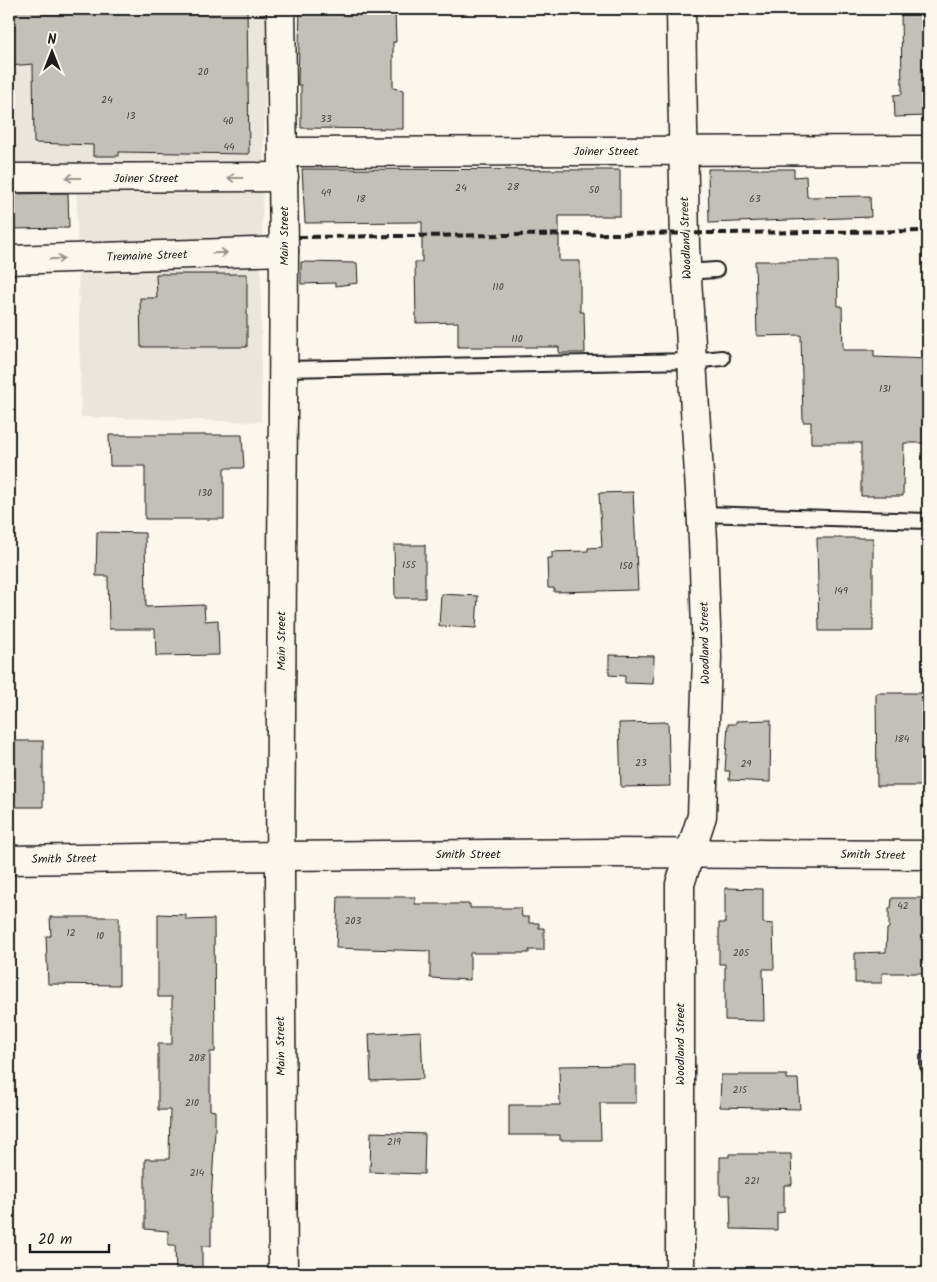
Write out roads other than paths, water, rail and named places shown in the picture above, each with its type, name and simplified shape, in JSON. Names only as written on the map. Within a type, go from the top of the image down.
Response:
[{"type":"street","name":"Main Street","points":[[281,9],[284,164],[280,856],[283,1273]]},
{"type":"street","name":"Woodland Street","points":[[680,1273],[680,884],[702,816],[707,657],[702,514],[684,232],[681,9]]},
{"type":"street","name":"Joiner Street","points":[[9,178],[284,164],[683,150],[928,150]]},
{"type":"street","name":"Tremaine Street","points":[[9,260],[284,251]]},
{"type":"street","name":"Smith Street","points":[[9,860],[691,853],[928,855]]},
{"type":"lane","points":[[686,272],[716,270]]},
{"type":"lane","points":[[284,369],[692,361],[722,358]]},
{"type":"lane","points":[[702,514],[928,521]]},
{"type":"lane","points":[[928,1058],[928,1066]]},
{"type":"railway","points":[[299,237],[928,231]]}]
